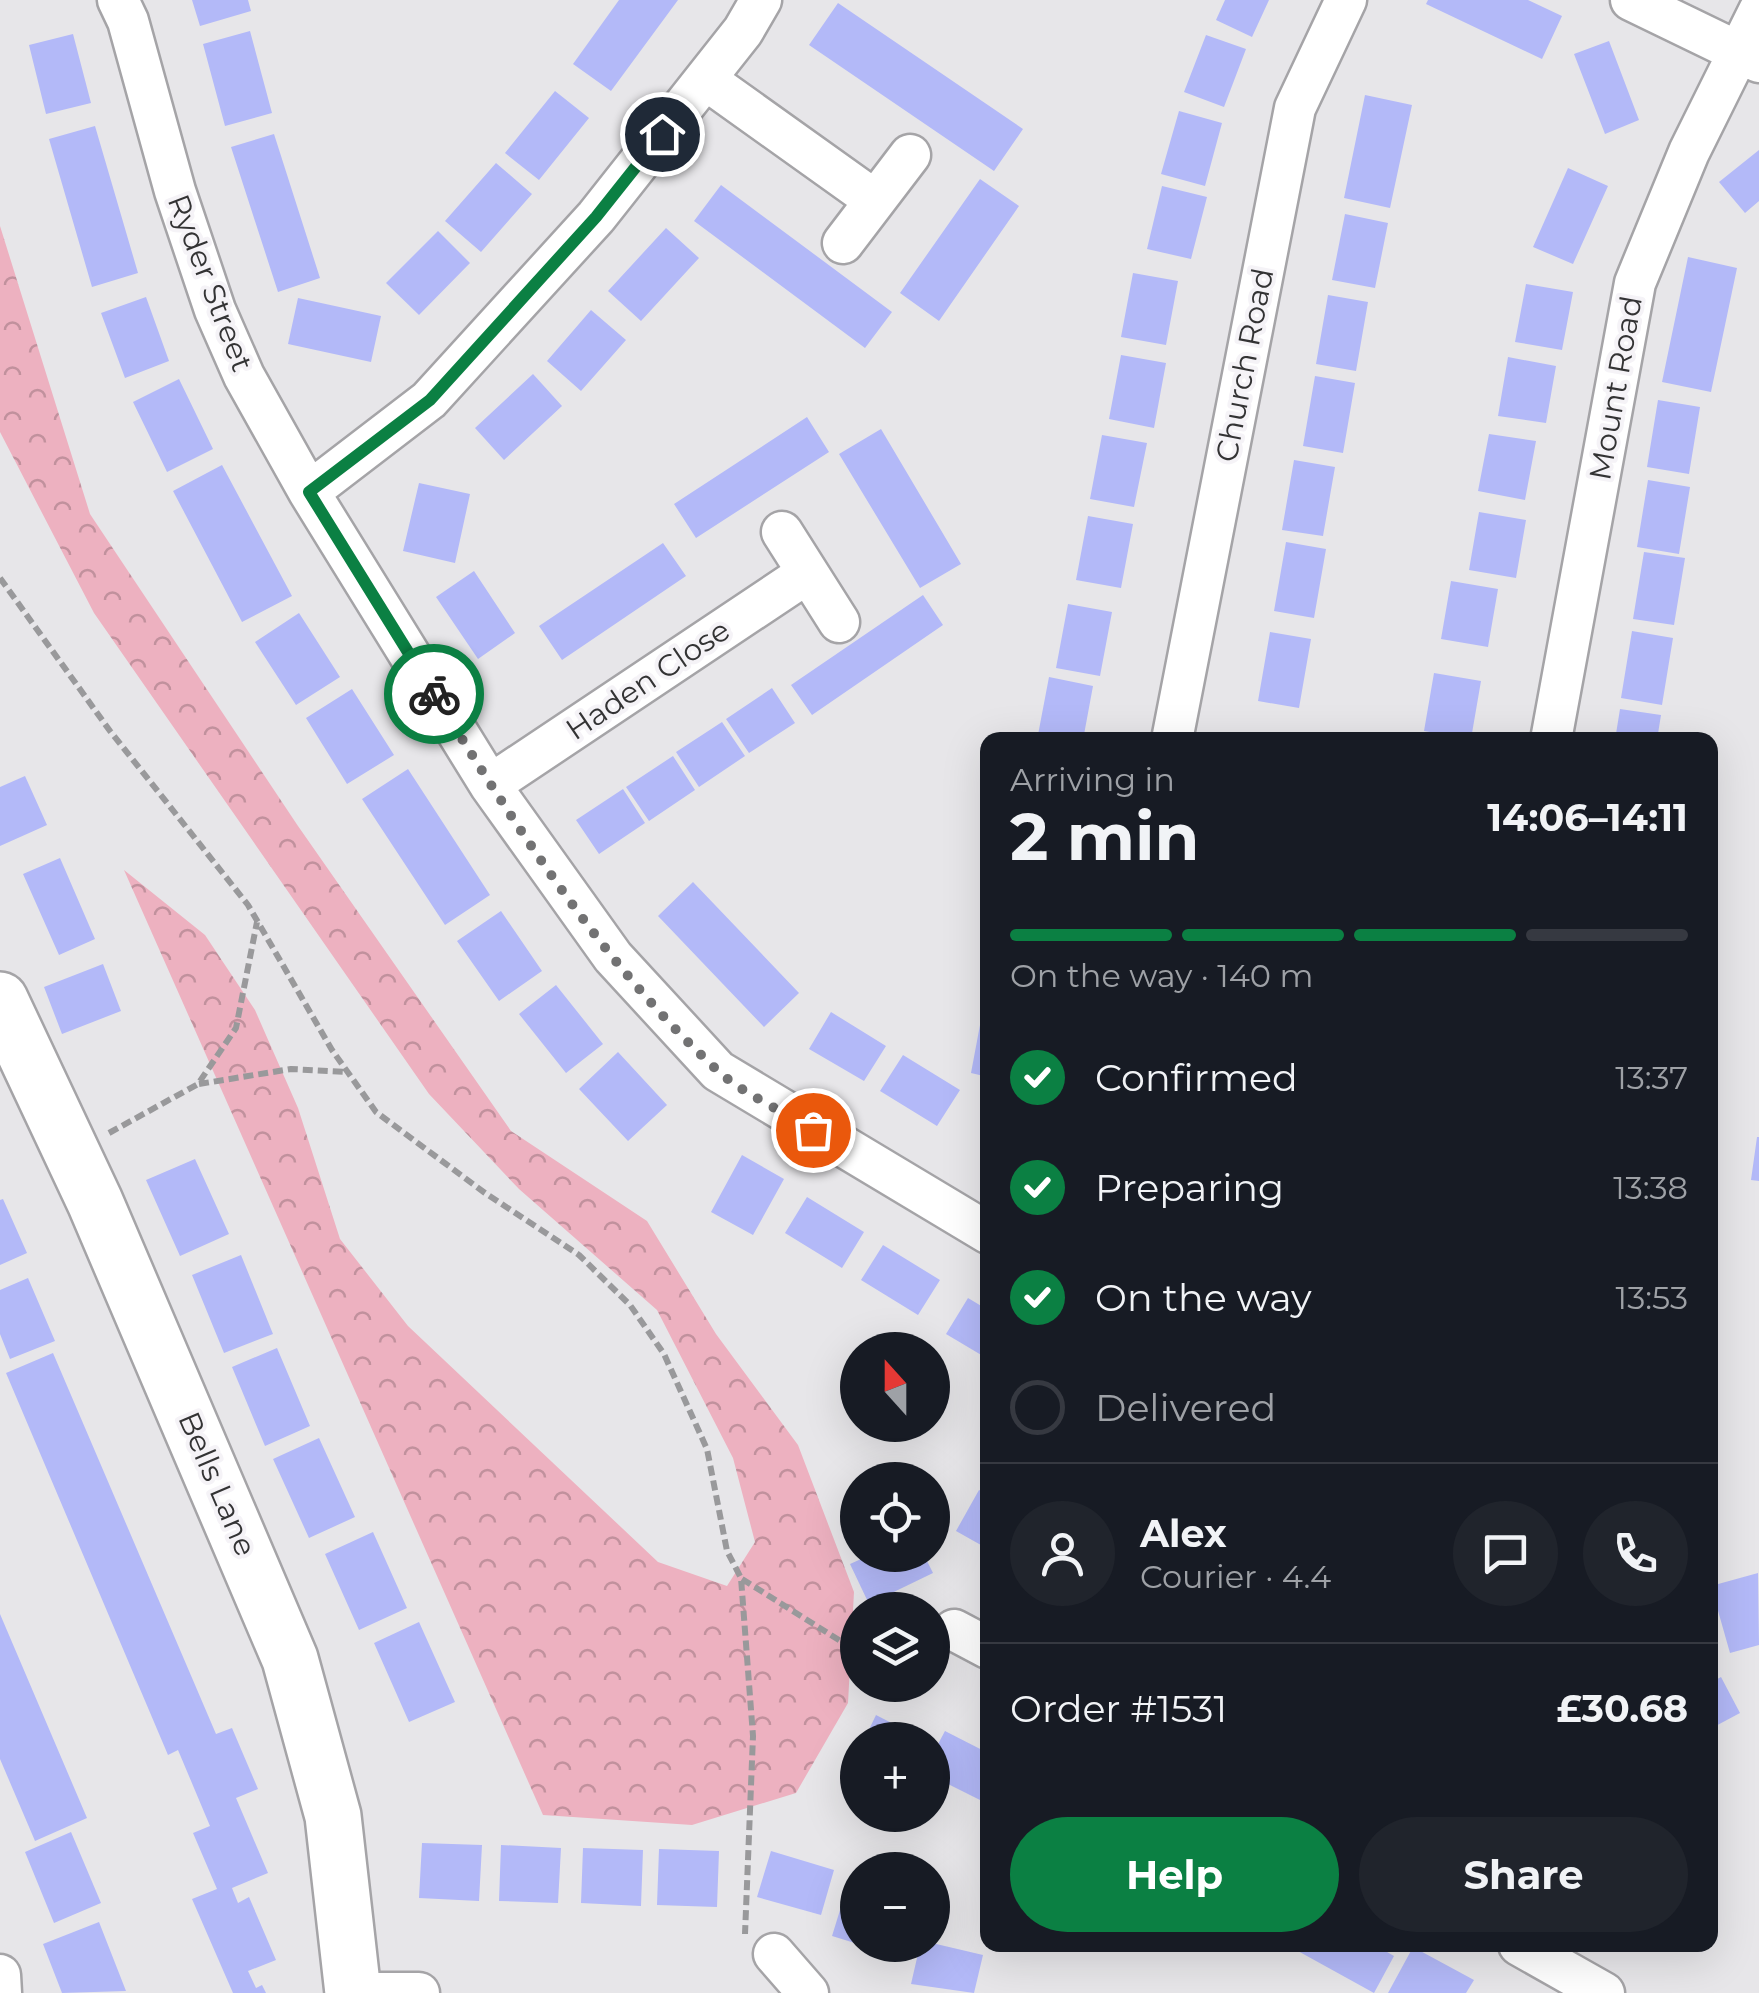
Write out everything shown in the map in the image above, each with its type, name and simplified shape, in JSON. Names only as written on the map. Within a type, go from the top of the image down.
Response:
[{"type":"street","name":"Ryder Street","points":[[118,0],[215,310],[244,376],[309,492],[490,785],[613,957],[718,1071],[980,1228]]},
{"type":"street","points":[[309,492],[430,400],[596,217],[761,0]]},
{"type":"street","name":"Church Road","points":[[1174,732],[1296,108],[1346,0]]},
{"type":"street","points":[[1631,0],[1749,58]]},
{"type":"street","name":"Mount Road","points":[[1552,732],[1635,283],[1690,152],[1749,58],[1759,11]]},
{"type":"street","points":[[705,78],[873,199]]},
{"type":"street","points":[[843,243],[910,154]]},
{"type":"street","points":[[782,532],[839,622]]},
{"type":"street","name":"Haden Close","points":[[490,785],[806,574]]},
{"type":"street","name":"Bells Lane","points":[[0,1000],[13,1064],[71,1153],[290,1658],[333,1816],[354,1993]]},
{"type":"street","points":[[1531,1952],[1604,1993]]},
{"type":"street","points":[[774,1954],[808,1993]]},
{"type":"street","points":[[0,1975],[1,1993]]},
{"type":"street","points":[[354,1993],[419,1993]]},
{"type":"path","points":[[0,578],[110,732],[258,921],[347,1072],[389,1123],[580,1255],[645,1323],[707,1449],[727,1550],[741,1578],[754,1736],[744,1952],[774,1954]]},
{"type":"path","points":[[198,1084],[236,1028],[258,921]]},
{"type":"path","points":[[71,1153],[198,1084],[290,1069],[347,1072]]},
{"type":"path","points":[[741,1578],[840,1641]]},
{"type":"green space","points":[[0,226],[90,514],[298,826],[511,1131],[647,1221],[716,1334],[798,1445],[840,1555],[840,1572],[846,1572],[854,1592],[840,1592],[840,1702],[848,1703],[796,1793],[692,1825],[543,1815],[124,870],[205,935],[255,1010],[298,1108],[340,1239],[408,1326],[658,1562],[727,1586],[755,1542],[733,1458],[657,1310],[519,1189],[429,1094],[94,613],[0,432]]},
{"type":"building","points":[[192,0],[248,0],[251,11],[200,26]]},
{"type":"building","points":[[619,0],[678,0],[611,91],[573,64]]},
{"type":"building","points":[[1225,0],[1269,0],[1252,37],[1216,20]]},
{"type":"building","points":[[1428,0],[1528,0],[1562,16],[1542,59],[1426,4]]},
{"type":"building","points":[[838,3],[1023,129],[994,171],[809,45]]},
{"type":"building","points":[[250,31],[272,113],[225,126],[203,44]]},
{"type":"building","points":[[73,34],[91,103],[46,114],[29,45]]},
{"type":"building","points":[[1206,35],[1246,49],[1224,107],[1184,92]]},
{"type":"building","points":[[1609,41],[1639,120],[1605,134],[1574,54]]},
{"type":"building","points":[[555,91],[589,118],[539,180],[505,153]]},
{"type":"building","points":[[1365,95],[1412,105],[1390,208],[1344,198]]},
{"type":"building","points":[[1179,111],[1222,123],[1205,186],[1161,174]]},
{"type":"building","points":[[95,126],[138,273],[92,287],[49,139]]},
{"type":"building","points":[[274,134],[320,278],[278,292],[231,147]]},
{"type":"building","points":[[1759,150],[1759,201],[1745,213],[1719,182]]},
{"type":"building","points":[[496,163],[532,194],[481,252],[445,221]]},
{"type":"building","points":[[1568,168],[1608,186],[1573,264],[1533,247]]},
{"type":"building","points":[[980,179],[1019,206],[939,321],[900,293]]},
{"type":"building","points":[[721,185],[892,312],[865,348],[694,221]]},
{"type":"building","points":[[1162,186],[1207,197],[1191,259],[1147,249]]},
{"type":"building","points":[[1345,214],[1388,223],[1375,288],[1332,280]]},
{"type":"building","points":[[666,228],[699,258],[641,321],[608,291]]},
{"type":"building","points":[[438,231],[470,263],[419,315],[386,283]]},
{"type":"building","points":[[1688,257],[1737,268],[1711,392],[1662,382]]},
{"type":"building","points":[[1133,273],[1178,281],[1166,345],[1121,337]]},
{"type":"building","points":[[1526,284],[1573,292],[1562,350],[1515,342]]},
{"type":"building","points":[[1328,295],[1368,302],[1356,371],[1316,364]]},
{"type":"building","points":[[146,297],[169,361],[125,378],[101,313]]},
{"type":"building","points":[[298,298],[381,316],[371,362],[288,344]]},
{"type":"building","points":[[591,310],[626,340],[581,391],[547,361]]},
{"type":"building","points":[[1121,355],[1166,363],[1154,428],[1109,419]]},
{"type":"building","points":[[1508,357],[1556,366],[1546,423],[1498,416]]},
{"type":"building","points":[[533,374],[562,406],[504,460],[475,428]]},
{"type":"building","points":[[1315,376],[1355,383],[1343,453],[1303,446]]},
{"type":"building","points":[[179,379],[213,449],[167,472],[133,402]]},
{"type":"building","points":[[1658,400],[1700,407],[1689,474],[1647,467]]},
{"type":"building","points":[[807,417],[829,452],[696,538],[674,504]]},
{"type":"building","points":[[881,429],[961,564],[920,588],[839,454]]},
{"type":"building","points":[[1489,434],[1536,441],[1525,500],[1478,491]]},
{"type":"building","points":[[1102,435],[1147,443],[1134,507],[1090,499]]},
{"type":"building","points":[[1294,460],[1335,467],[1323,536],[1282,530]]},
{"type":"building","points":[[222,465],[292,596],[242,622],[173,491]]},
{"type":"building","points":[[1648,480],[1690,487],[1679,554],[1637,547]]},
{"type":"building","points":[[419,483],[470,494],[455,563],[403,551]]},
{"type":"building","points":[[1479,512],[1526,520],[1516,578],[1469,570]]},
{"type":"building","points":[[1088,516],[1133,524],[1121,588],[1076,580]]},
{"type":"building","points":[[1286,542],[1326,549],[1314,618],[1274,611]]},
{"type":"building","points":[[663,543],[686,576],[562,660],[539,626]]},
{"type":"building","points":[[1644,552],[1685,558],[1674,625],[1633,619]]},
{"type":"building","points":[[474,571],[515,633],[478,659],[436,597]]},
{"type":"building","points":[[1451,581],[1498,589],[1488,647],[1441,639]]},
{"type":"building","points":[[923,595],[943,625],[812,715],[791,685]]},
{"type":"building","points":[[1068,604],[1112,612],[1100,676],[1056,668]]},
{"type":"building","points":[[299,613],[340,677],[296,705],[255,642]]},
{"type":"building","points":[[1632,631],[1673,638],[1662,705],[1621,698]]},
{"type":"building","points":[[1270,632],[1311,639],[1299,708],[1258,701]]},
{"type":"building","points":[[1434,673],[1481,681],[1472,732],[1424,731]]},
{"type":"building","points":[[1049,677],[1093,686],[1084,732],[1039,732]]},
{"type":"building","points":[[772,688],[795,723],[749,753],[726,719]]},
{"type":"building","points":[[352,689],[394,755],[347,784],[306,718]]},
{"type":"building","points":[[1620,709],[1661,715],[1658,732],[1616,732]]},
{"type":"building","points":[[722,722],[745,756],[699,787],[676,752]]},
{"type":"building","points":[[673,756],[695,790],[649,821],[626,787]]},
{"type":"building","points":[[408,769],[490,895],[445,925],[362,799]]},
{"type":"building","points":[[25,776],[47,825],[0,846],[0,787]]},
{"type":"building","points":[[623,789],[645,823],[599,854],[576,820]]},
{"type":"building","points":[[60,858],[95,939],[59,955],[23,874]]},
{"type":"building","points":[[693,882],[799,993],[764,1027],[658,916]]},
{"type":"building","points":[[501,911],[542,971],[499,1001],[457,941]]},
{"type":"building","points":[[103,964],[121,1011],[62,1034],[44,987]]},
{"type":"building","points":[[556,985],[603,1044],[566,1073],[519,1014]]},
{"type":"building","points":[[831,1012],[886,1046],[864,1081],[809,1049]]},
{"type":"building","points":[[980,1025],[980,1075],[971,1073]]},
{"type":"building","points":[[618,1052],[667,1105],[628,1141],[579,1089]]},
{"type":"building","points":[[903,1055],[960,1090],[937,1126],[880,1091]]},
{"type":"building","points":[[1759,1137],[1759,1181],[1751,1180]]},
{"type":"building","points":[[742,1155],[784,1179],[753,1235],[711,1212]]},
{"type":"building","points":[[195,1159],[229,1234],[180,1256],[146,1180]]},
{"type":"building","points":[[807,1197],[864,1232],[842,1268],[785,1233]]},
{"type":"building","points":[[3,1199],[27,1253],[0,1265],[0,1200]]},
{"type":"building","points":[[883,1245],[940,1280],[918,1315],[861,1280]]},
{"type":"building","points":[[241,1255],[273,1334],[224,1353],[192,1275]]},
{"type":"building","points":[[28,1278],[55,1341],[10,1359],[0,1334],[0,1290]]},
{"type":"building","points":[[968,1298],[980,1305],[980,1354],[947,1332]]},
{"type":"building","points":[[277,1348],[310,1426],[265,1446],[232,1367]]},
{"type":"building","points":[[53,1353],[216,1734],[232,1728],[258,1789],[236,1798],[268,1873],[232,1888],[238,1903],[249,1897],[276,1960],[248,1971],[256,1988],[262,1985],[266,1993],[233,1993],[192,1899],[217,1889],[193,1833],[210,1826],[178,1750],[168,1755],[6,1373]]},
{"type":"building","points":[[319,1438],[355,1517],[309,1538],[273,1459]]},
{"type":"building","points":[[979,1490],[980,1491],[980,1544],[956,1531]]},
{"type":"building","points":[[373,1532],[407,1608],[359,1630],[325,1554]]},
{"type":"building","points":[[854,1572],[933,1573],[894,1592],[863,1592]]},
{"type":"building","points":[[1758,1573],[1759,1645],[1730,1653],[1718,1611],[1718,1584]]},
{"type":"building","points":[[0,1614],[87,1818],[35,1841],[0,1759]]},
{"type":"building","points":[[419,1622],[455,1702],[409,1722],[374,1643]]},
{"type":"building","points":[[1721,1677],[1740,1713],[1718,1725]]},
{"type":"building","points":[[950,1734],[980,1749],[980,1800],[950,1785]]},
{"type":"building","points":[[71,1832],[101,1903],[54,1923],[25,1852]]},
{"type":"building","points":[[422,1843],[482,1845],[479,1901],[419,1898]]},
{"type":"building","points":[[501,1845],[561,1848],[558,1903],[499,1901]]},
{"type":"building","points":[[583,1848],[643,1850],[641,1906],[581,1903]]},
{"type":"building","points":[[659,1849],[719,1851],[717,1907],[657,1905]]},
{"type":"building","points":[[771,1851],[834,1870],[821,1915],[757,1897]]},
{"type":"building","points":[[840,1910],[840,1938],[832,1936]]},
{"type":"building","points":[[99,1922],[126,1991],[62,1993],[43,1944]]},
{"type":"building","points":[[950,1947],[983,1955],[974,1993],[911,1984],[916,1962],[950,1962]]},
{"type":"building","points":[[1300,1952],[1387,1952],[1394,1956],[1374,1993]]},
{"type":"building","points":[[1410,1952],[1422,1952],[1474,1980],[1466,1993],[1388,1993]]},
{"type":"way so far","points":[[434,694],[490,785],[613,957],[650,1002],[696,1044],[718,1071],[813,1130]]},
{"type":"route","points":[[434,694],[309,492],[430,400],[596,217],[662,134]]}]
